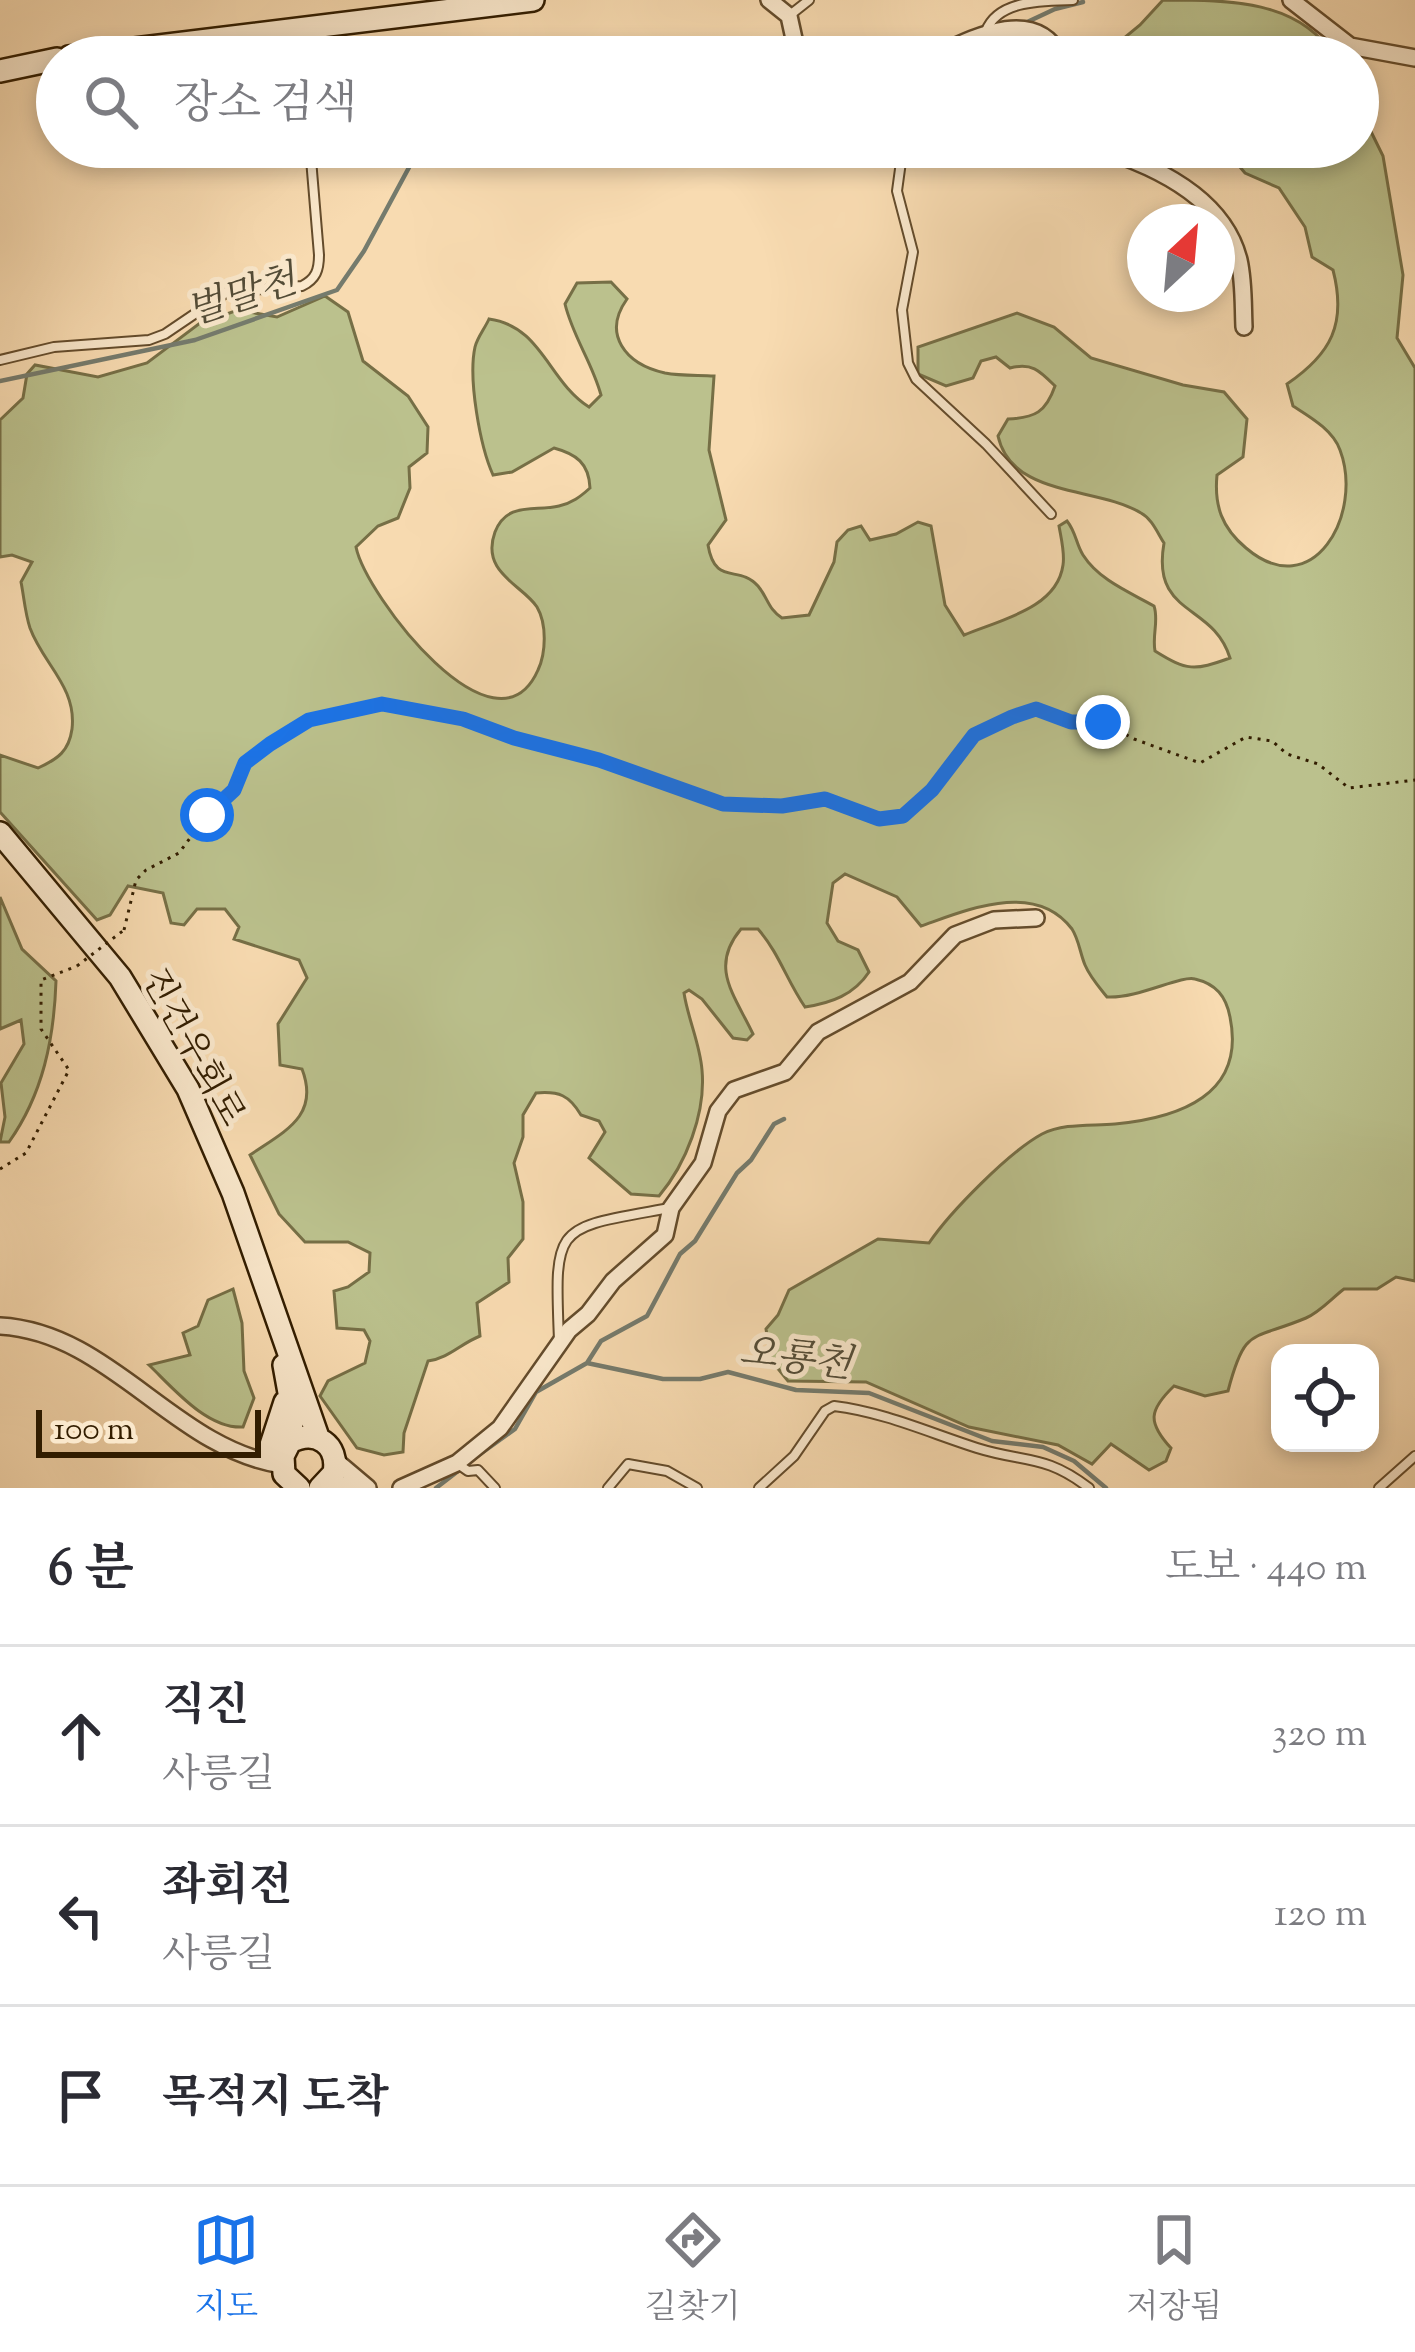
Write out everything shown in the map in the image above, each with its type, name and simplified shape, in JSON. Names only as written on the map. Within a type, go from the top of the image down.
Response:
[{"type":"main road","points":[[255,36],[533,0]]},
{"type":"main road","points":[[0,71],[36,63]]},
{"type":"main road","name":"진건우회로","points":[[0,833],[120,977],[163,1042],[208,1130],[318,1437],[332,1448],[327,1480]]},
{"type":"main road","name":"진건우회로","points":[[277,1323],[293,1415],[282,1451]]},
{"type":"main road","points":[[298,1488],[282,1451],[300,1437],[318,1437]]},
{"type":"street","points":[[769,0],[789,16],[794,36]]},
{"type":"street","points":[[1291,0],[1338,36]]},
{"type":"street","points":[[978,36],[1019,29],[1040,36]]},
{"type":"street","points":[[1379,51],[1415,58]]},
{"type":"street","points":[[1150,168],[1193,194],[1224,225],[1239,259],[1244,327]]},
{"type":"street","points":[[401,1488],[461,1466],[500,1428],[559,1342],[613,1281],[664,1235],[671,1208],[703,1163],[718,1111],[734,1090],[785,1072],[818,1032],[910,982],[955,935],[994,920],[1036,918]]},
{"type":"street","points":[[0,1326],[22,1328],[102,1363],[206,1439],[237,1452],[282,1451]]},
{"type":"street","points":[[327,1480],[368,1488]]},
{"type":"street","points":[[327,1480],[352,1488]]},
{"type":"lane","points":[[789,16],[809,0]]},
{"type":"lane","points":[[986,32],[989,21],[1007,6],[1072,0]]},
{"type":"lane","points":[[299,31],[300,36]]},
{"type":"lane","points":[[0,360],[54,346],[149,340],[227,292],[302,286],[312,281],[320,255],[312,168]]},
{"type":"lane","points":[[900,168],[897,190],[913,252],[902,310],[908,363],[916,380],[986,444],[1051,514]]},
{"type":"lane","points":[[559,1342],[556,1264],[573,1232],[592,1222],[671,1208]]},
{"type":"lane","points":[[759,1488],[794,1456],[825,1411],[834,1406],[884,1416],[983,1450],[1038,1459],[1065,1470],[1089,1488]]},
{"type":"lane","points":[[1379,1488],[1415,1456]]},
{"type":"lane","points":[[608,1488],[628,1464],[667,1471],[697,1488]]},
{"type":"lane","points":[[461,1466],[478,1470],[495,1488]]},
{"type":"path","points":[[0,1169],[26,1154],[69,1070],[41,1029],[41,980],[77,966],[124,931],[136,880],[179,853],[207,815],[234,790],[245,763],[309,720],[382,704],[463,719],[723,804],[782,806],[825,799],[879,819],[903,816],[932,790],[974,735],[1036,709],[1071,722],[1103,722],[1200,763],[1246,737],[1272,742],[1287,754],[1318,764],[1349,788],[1415,779]]},
{"type":"green space","points":[[1163,0],[1214,1],[1283,14],[1317,36],[1127,36]]},
{"type":"green space","points":[[1379,148],[1403,275],[1397,338],[1415,368],[1415,1281],[1396,1277],[1377,1289],[1344,1289],[1311,1315],[1253,1339],[1240,1355],[1228,1391],[1205,1396],[1174,1386],[1154,1416],[1171,1448],[1166,1461],[1149,1470],[1111,1444],[1092,1464],[1058,1445],[969,1427],[866,1382],[788,1381],[771,1360],[766,1329],[789,1290],[878,1239],[929,1243],[1013,1154],[1050,1130],[1139,1121],[1184,1108],[1218,1084],[1232,1044],[1228,1010],[1214,988],[1188,979],[1107,997],[1087,969],[1072,929],[1057,914],[1039,906],[1000,903],[921,926],[897,897],[845,874],[833,883],[827,923],[838,941],[858,950],[869,972],[849,992],[805,1007],[758,929],[741,929],[726,968],[732,993],[753,1034],[747,1040],[733,1038],[702,999],[689,990],[684,993],[701,1060],[701,1103],[686,1153],[659,1196],[631,1194],[589,1158],[605,1132],[599,1121],[581,1115],[563,1096],[536,1093],[523,1115],[523,1137],[514,1163],[523,1202],[523,1239],[508,1258],[509,1282],[477,1303],[480,1336],[428,1361],[404,1433],[403,1452],[384,1455],[357,1448],[320,1396],[328,1381],[365,1363],[370,1341],[364,1330],[337,1328],[334,1291],[369,1272],[370,1253],[348,1242],[305,1242],[279,1214],[250,1155],[303,1111],[306,1085],[302,1069],[280,1065],[278,1024],[307,978],[299,960],[234,939],[239,927],[225,909],[197,909],[184,925],[171,923],[163,893],[128,886],[110,915],[97,920],[0,812],[0,755],[38,768],[61,753],[72,729],[69,701],[27,617],[21,582],[32,562],[12,555],[0,557],[0,420],[23,398],[27,374],[35,365],[98,377],[147,363],[200,323],[238,310],[277,317],[325,296],[348,312],[363,361],[408,396],[428,427],[427,453],[409,467],[410,488],[398,518],[378,526],[356,547],[365,570],[407,632],[435,662],[465,686],[493,698],[519,694],[538,670],[544,630],[537,607],[505,577],[493,558],[495,532],[514,512],[572,501],[590,488],[589,479],[580,461],[554,448],[512,472],[493,475],[476,412],[475,347],[489,319],[507,324],[533,343],[589,407],[601,395],[565,304],[577,283],[611,282],[627,299],[617,335],[629,355],[665,373],[714,376],[709,450],[726,520],[708,545],[711,558],[722,571],[751,580],[782,618],[809,615],[834,562],[837,542],[848,530],[861,526],[870,540],[918,522],[931,526],[945,605],[964,635],[1024,611],[1050,592],[1063,565],[1059,526],[1067,521],[1097,572],[1154,606],[1155,651],[1183,665],[1208,665],[1230,658],[1211,627],[1166,584],[1164,543],[1148,519],[1123,504],[1038,480],[1006,456],[998,436],[1008,419],[1038,412],[1055,386],[1035,369],[1010,368],[996,357],[981,361],[973,378],[946,386],[918,374],[918,347],[1017,313],[1054,327],[1091,358],[1224,392],[1247,419],[1243,457],[1217,475],[1225,524],[1246,548],[1270,563],[1292,566],[1312,559],[1338,524],[1346,475],[1337,443],[1293,406],[1287,384],[1315,361],[1332,336],[1337,289],[1333,270],[1312,257],[1305,227],[1279,188],[1241,168],[1379,168]]},
{"type":"green space","points":[[0,897],[22,949],[56,981],[44,1065],[30,1105],[9,1142],[0,1142],[5,1117],[1,1083],[24,1044],[21,1020],[0,1029]]},
{"type":"green space","points":[[233,1289],[242,1323],[244,1371],[254,1398],[243,1427],[204,1414],[149,1365],[190,1355],[183,1333],[198,1326],[208,1300]]},
{"type":"waterway","name":"벌말천","points":[[1023,24],[1083,2]]},
{"type":"waterway","name":"벌말천","points":[[0,381],[195,340],[337,290],[409,168]]},
{"type":"waterway","points":[[587,1363],[601,1341],[647,1316],[680,1254],[695,1241],[774,1124],[784,1119]]},
{"type":"waterway","name":"오룡천","points":[[476,1457],[515,1429],[536,1392],[587,1363],[663,1379],[700,1379],[728,1372],[796,1390],[869,1393],[992,1441],[1043,1447],[1074,1461],[1106,1488]]},
{"type":"waterway","name":"오룡천","points":[[436,1488],[462,1468]]},
{"type":"route","points":[[207,815],[234,790],[245,763],[270,744],[309,720],[382,704],[463,719],[723,804],[782,806],[825,799],[879,819],[903,816],[932,790],[974,735],[1012,717],[1036,709],[1071,722],[1103,722]]}]
